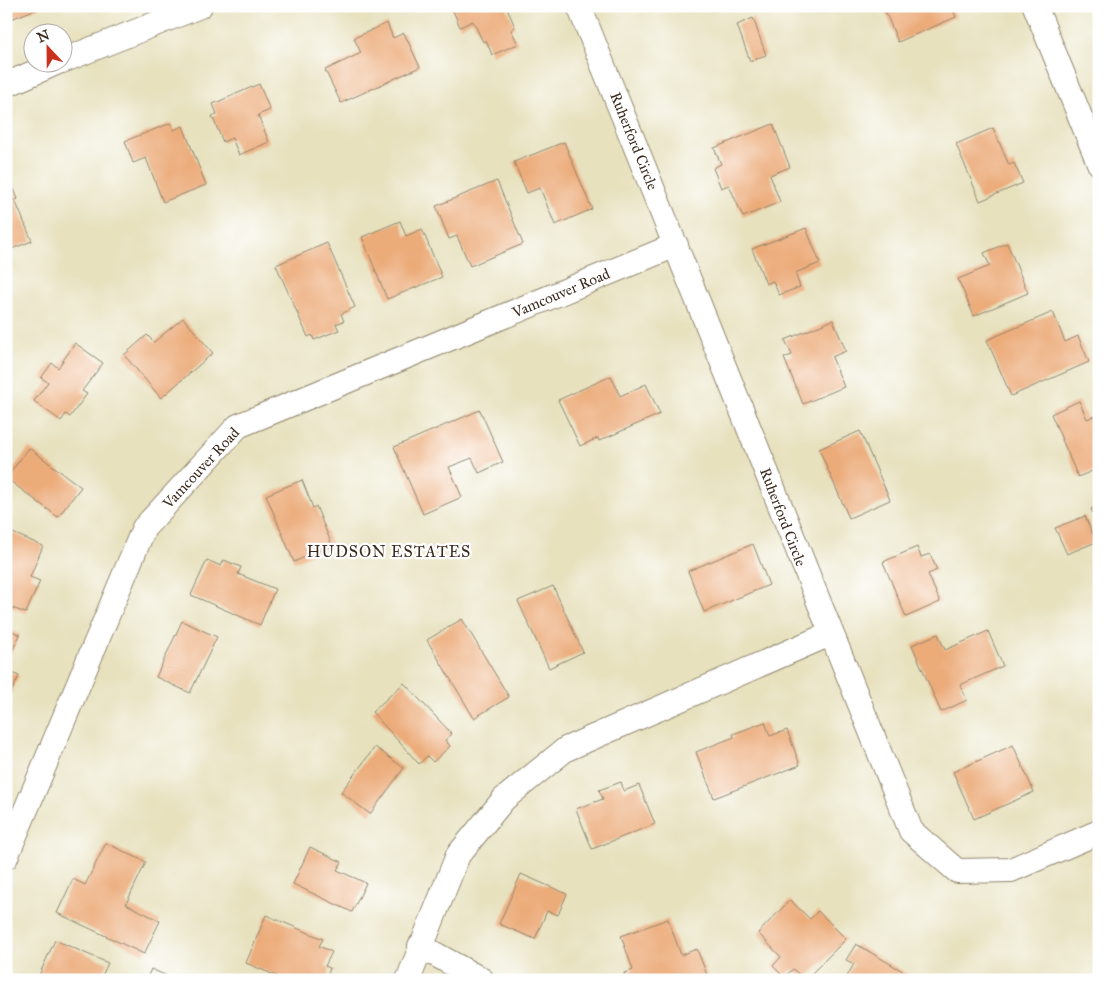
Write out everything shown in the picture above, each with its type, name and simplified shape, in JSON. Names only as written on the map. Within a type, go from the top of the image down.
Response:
[{"type":"street","points":[[72,56],[200,6]]},
{"type":"street","name":"Ruherford Circle","points":[[579,6],[911,832],[956,870],[1010,870],[1099,832]]},
{"type":"street","points":[[1035,6],[1099,163]]},
{"type":"street","points":[[6,85],[35,72]]},
{"type":"street","name":"Vamcouver Road","points":[[6,858],[144,528],[238,426],[676,245]]},
{"type":"street","points":[[408,980],[458,855],[504,799],[566,749],[830,634]]},
{"type":"street","points":[[420,946],[482,980]]},
{"type":"building","points":[[6,6],[44,6],[6,21]]},
{"type":"building","points":[[451,6],[506,6],[515,27],[511,30],[518,44],[492,55],[486,40],[483,42],[473,21],[460,27]]},
{"type":"building","points":[[883,6],[951,6],[956,17],[898,42]]},
{"type":"building","points":[[753,18],[766,55],[750,61],[737,25]]},
{"type":"building","points":[[387,23],[393,38],[404,33],[420,67],[341,103],[325,70],[361,53],[354,38]]},
{"type":"building","points":[[259,84],[270,110],[258,115],[269,142],[239,155],[232,138],[223,142],[212,116],[217,114],[213,104]]},
{"type":"building","points":[[171,123],[174,130],[183,126],[206,185],[163,202],[146,158],[133,163],[125,141]]},
{"type":"building","points":[[773,124],[790,167],[770,175],[780,202],[743,217],[729,185],[721,188],[713,168],[721,164],[714,148]]},
{"type":"building","points":[[993,128],[1009,165],[1014,163],[1023,183],[980,201],[956,144]]},
{"type":"building","points":[[564,142],[592,209],[555,225],[540,188],[527,193],[514,162]]},
{"type":"building","points":[[6,170],[18,199],[15,200],[32,241],[6,251]]},
{"type":"building","points":[[497,181],[523,244],[470,266],[457,236],[449,239],[436,206]]},
{"type":"building","points":[[400,221],[406,236],[422,229],[442,277],[387,299],[362,237]]},
{"type":"building","points":[[806,228],[820,263],[795,273],[800,287],[779,295],[773,281],[766,284],[752,249]]},
{"type":"building","points":[[327,243],[355,307],[341,314],[344,321],[336,324],[339,330],[314,340],[312,335],[308,337],[276,265]]},
{"type":"building","points":[[1007,243],[1028,293],[974,316],[958,279],[990,266],[984,253]]},
{"type":"building","points":[[1053,312],[1065,342],[1078,336],[1089,362],[1011,396],[987,340]]},
{"type":"building","points":[[183,318],[213,353],[161,398],[124,355],[147,335],[154,342]]},
{"type":"building","points":[[833,320],[846,351],[832,357],[844,387],[803,404],[784,358],[792,355],[785,340]]},
{"type":"building","points":[[75,343],[103,363],[82,391],[87,394],[70,417],[66,414],[61,421],[34,401],[48,382],[41,378],[52,363],[58,368]]},
{"type":"building","points":[[611,376],[620,396],[646,384],[660,414],[599,441],[598,438],[580,446],[558,400]]},
{"type":"building","points":[[1079,401],[1087,419],[1094,416],[1099,426],[1099,436],[1095,438],[1099,446],[1099,468],[1078,477],[1051,414]]},
{"type":"building","points":[[480,410],[503,462],[479,473],[472,458],[449,467],[462,497],[423,514],[394,447]]},
{"type":"building","points":[[860,431],[890,500],[849,518],[819,449]]},
{"type":"building","points":[[29,448],[81,487],[58,517],[6,478]]},
{"type":"building","points":[[302,480],[313,508],[316,506],[332,545],[294,562],[266,495]]},
{"type":"building","points":[[1099,506],[1099,528],[1091,509]]},
{"type":"building","points":[[1085,516],[1096,542],[1067,554],[1055,528]]},
{"type":"building","points":[[6,530],[43,546],[30,577],[40,581],[26,613],[6,606]]},
{"type":"building","points":[[753,544],[769,585],[704,612],[688,571]]},
{"type":"building","points":[[917,547],[921,557],[930,554],[937,570],[928,574],[940,602],[906,617],[883,562]]},
{"type":"building","points":[[207,560],[221,566],[224,560],[241,567],[238,574],[275,589],[260,625],[191,595]]},
{"type":"building","points":[[553,586],[583,652],[549,668],[518,601]]},
{"type":"building","points":[[462,619],[509,697],[474,718],[427,640]]},
{"type":"building","points":[[182,621],[217,637],[190,693],[156,677]]},
{"type":"building","points":[[6,628],[20,635],[6,663]]},
{"type":"building","points":[[988,631],[1003,666],[960,685],[967,700],[941,712],[912,645],[938,634],[945,650]]},
{"type":"building","points":[[6,670],[19,676],[6,703]]},
{"type":"building","points":[[404,683],[452,734],[445,740],[450,746],[433,762],[427,756],[419,764],[372,712]]},
{"type":"building","points":[[765,722],[770,736],[787,730],[800,765],[714,798],[696,752],[734,737],[733,734]]},
{"type":"building","points":[[1013,745],[1034,792],[974,819],[953,772]]},
{"type":"building","points":[[375,747],[404,768],[370,814],[341,792]]},
{"type":"building","points":[[621,782],[624,791],[639,785],[655,824],[592,849],[576,809],[603,799],[599,790]]},
{"type":"building","points":[[106,843],[146,862],[126,904],[160,921],[144,954],[57,913],[73,879],[85,885]]},
{"type":"building","points":[[310,847],[342,862],[337,870],[366,883],[352,912],[293,884]]},
{"type":"building","points":[[521,874],[567,894],[558,915],[547,911],[535,939],[499,924]]},
{"type":"building","points":[[790,900],[810,919],[818,911],[846,939],[805,980],[793,969],[784,977],[773,966],[781,957],[758,933]]},
{"type":"building","points":[[266,915],[323,939],[319,946],[332,952],[325,966],[330,968],[326,980],[286,980],[246,963]]},
{"type":"building","points":[[668,919],[681,955],[697,949],[709,980],[626,980],[624,973],[633,970],[621,936]]},
{"type":"building","points":[[55,940],[108,963],[100,980],[37,980]]},
{"type":"building","points":[[856,944],[918,980],[845,980],[854,964],[846,960]]},
{"type":"building","points":[[151,969],[167,976],[165,980],[146,980]]},
{"type":"building","points":[[988,976],[989,980],[972,980],[972,979]]},
{"type":"district","name":"HUDSON ESTATES","points":[[389,551]]}]
